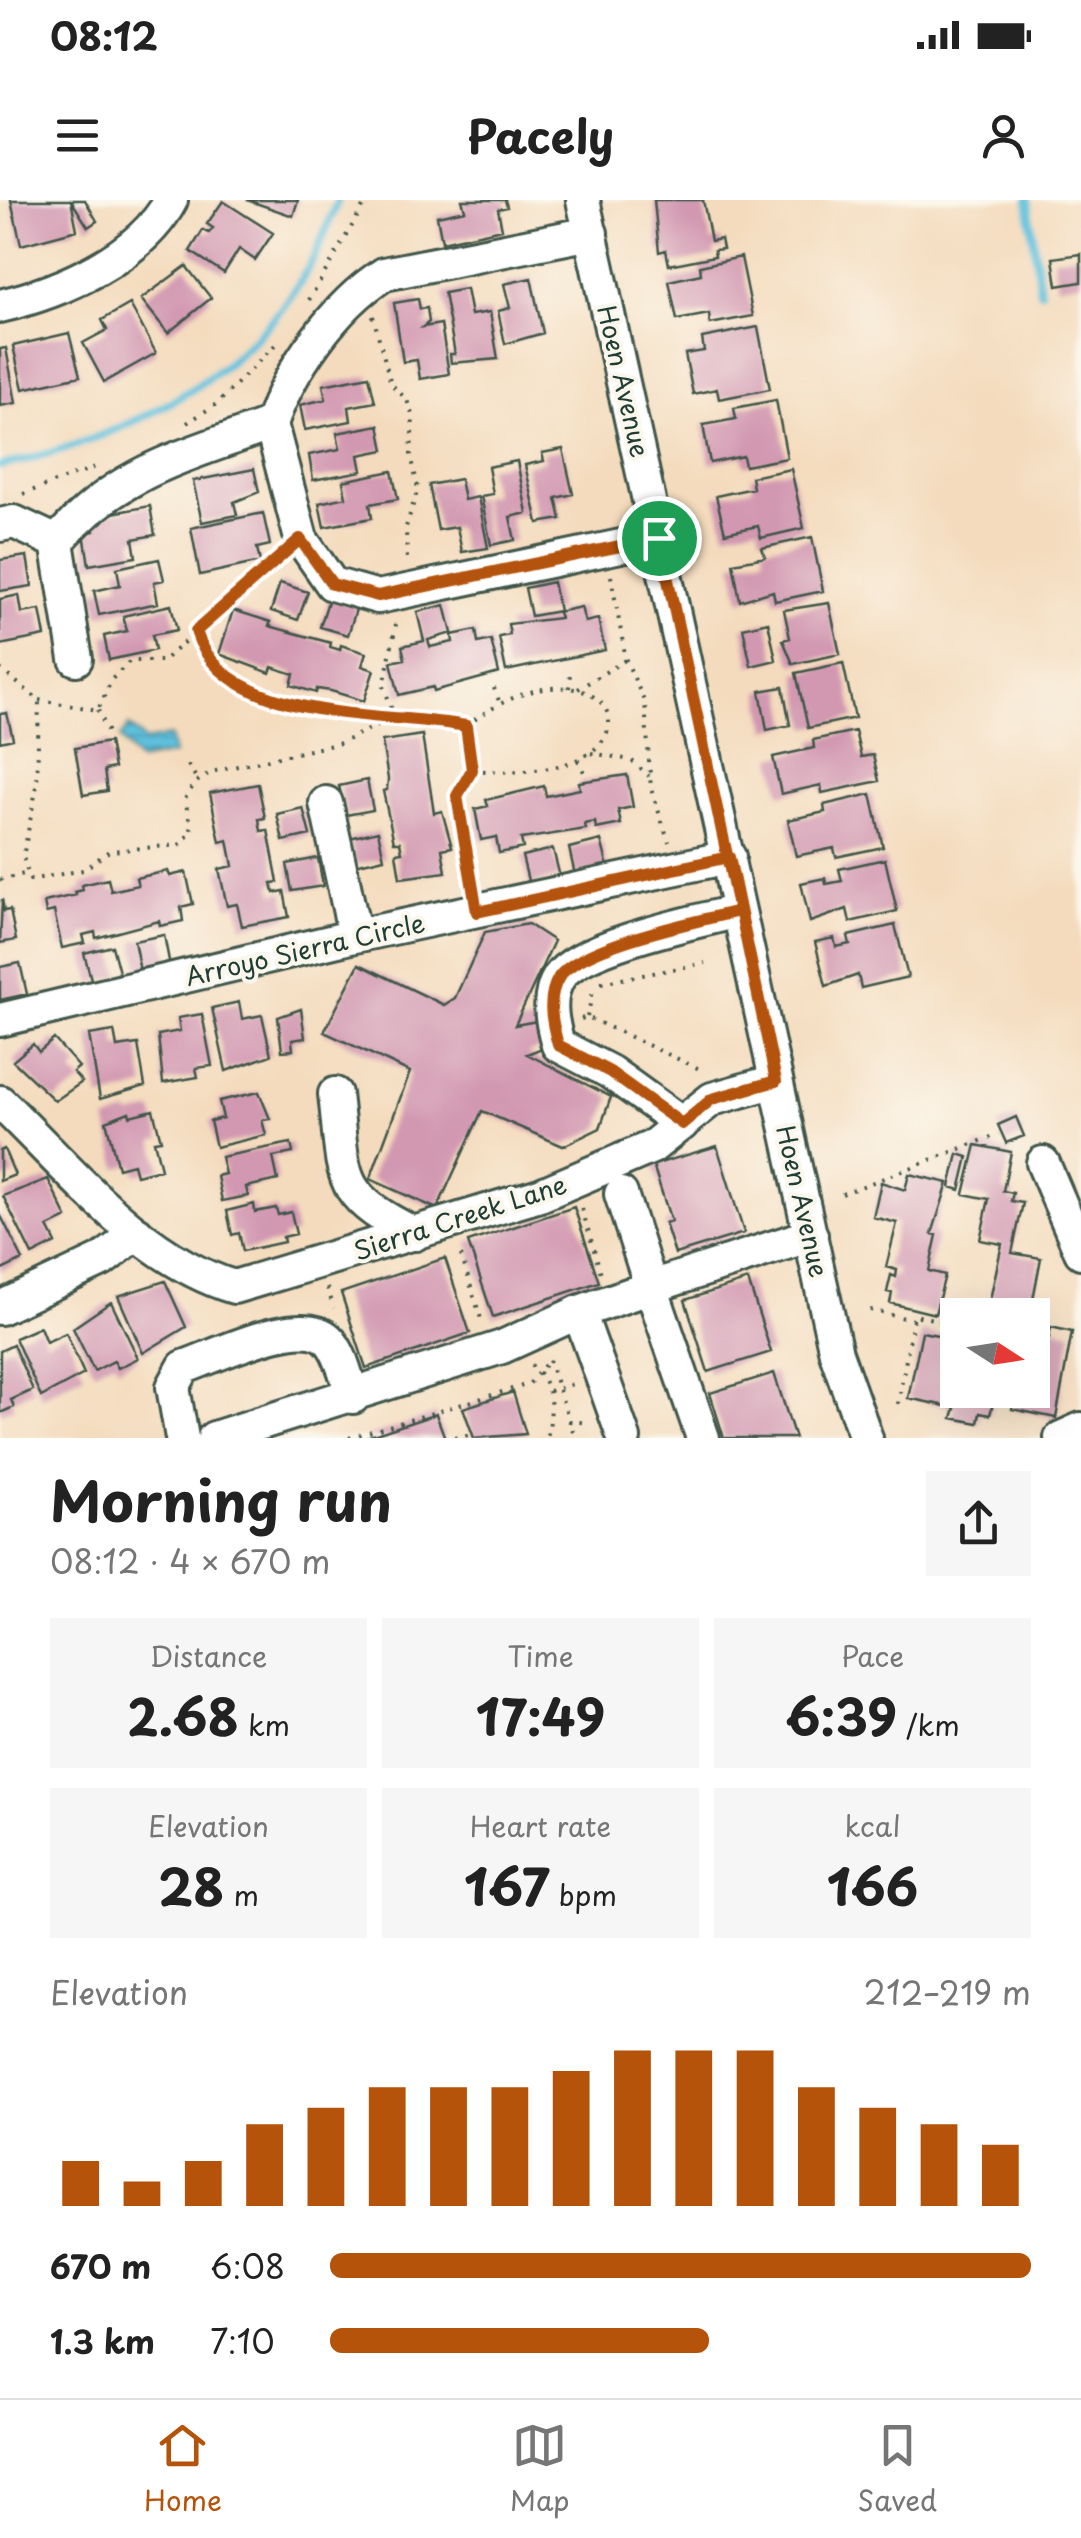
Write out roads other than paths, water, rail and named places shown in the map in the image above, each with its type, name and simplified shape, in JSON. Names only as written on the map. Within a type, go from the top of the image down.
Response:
[{"type":"street","points":[[0,306],[37,297],[117,256],[161,220],[172,200]]},
{"type":"street","name":"Hoen Avenue","points":[[583,200],[836,1353],[866,1438]]},
{"type":"street","points":[[590,233],[384,274],[362,288],[307,356],[279,400],[271,424],[300,539],[332,584],[378,596],[659,538]]},
{"type":"street","points":[[76,659],[57,542],[86,508],[127,480],[271,424]]},
{"type":"street","points":[[6,510],[14,522],[57,542]]},
{"type":"street","points":[[326,803],[356,936]]},
{"type":"street","name":"Arroyo Sierra Circle","points":[[0,1020],[356,936],[729,857]]},
{"type":"street","points":[[682,1124],[610,1072],[558,1045],[550,999],[560,976],[576,962],[644,935],[739,911]]},
{"type":"street","name":"Sierra Creek Lane","points":[[0,1102],[138,1233],[194,1275],[234,1287],[540,1195],[652,1147],[712,1099],[776,1081]]},
{"type":"street","points":[[336,1094],[343,1162],[353,1194],[370,1211],[416,1234]]},
{"type":"street","points":[[1043,1163],[1081,1252]]},
{"type":"street","points":[[620,1194],[703,1438]]},
{"type":"street","points":[[0,1308],[102,1260],[138,1233]]},
{"type":"street","points":[[214,1438],[502,1347],[579,1312],[810,1235]]},
{"type":"street","points":[[579,1312],[624,1438]]},
{"type":"street","points":[[182,1438],[173,1388],[184,1367],[298,1329],[319,1332],[332,1342],[353,1397]]},
{"type":"street","points":[[1061,1438],[1081,1430]]},
{"type":"water","points":[[129,726],[145,741],[170,736],[174,754],[138,761],[120,738]]},
{"type":"waterway","points":[[0,466],[90,440],[133,422],[214,374],[281,309],[312,262],[338,200]]},
{"type":"waterway","points":[[1028,200],[1040,291]]}]
